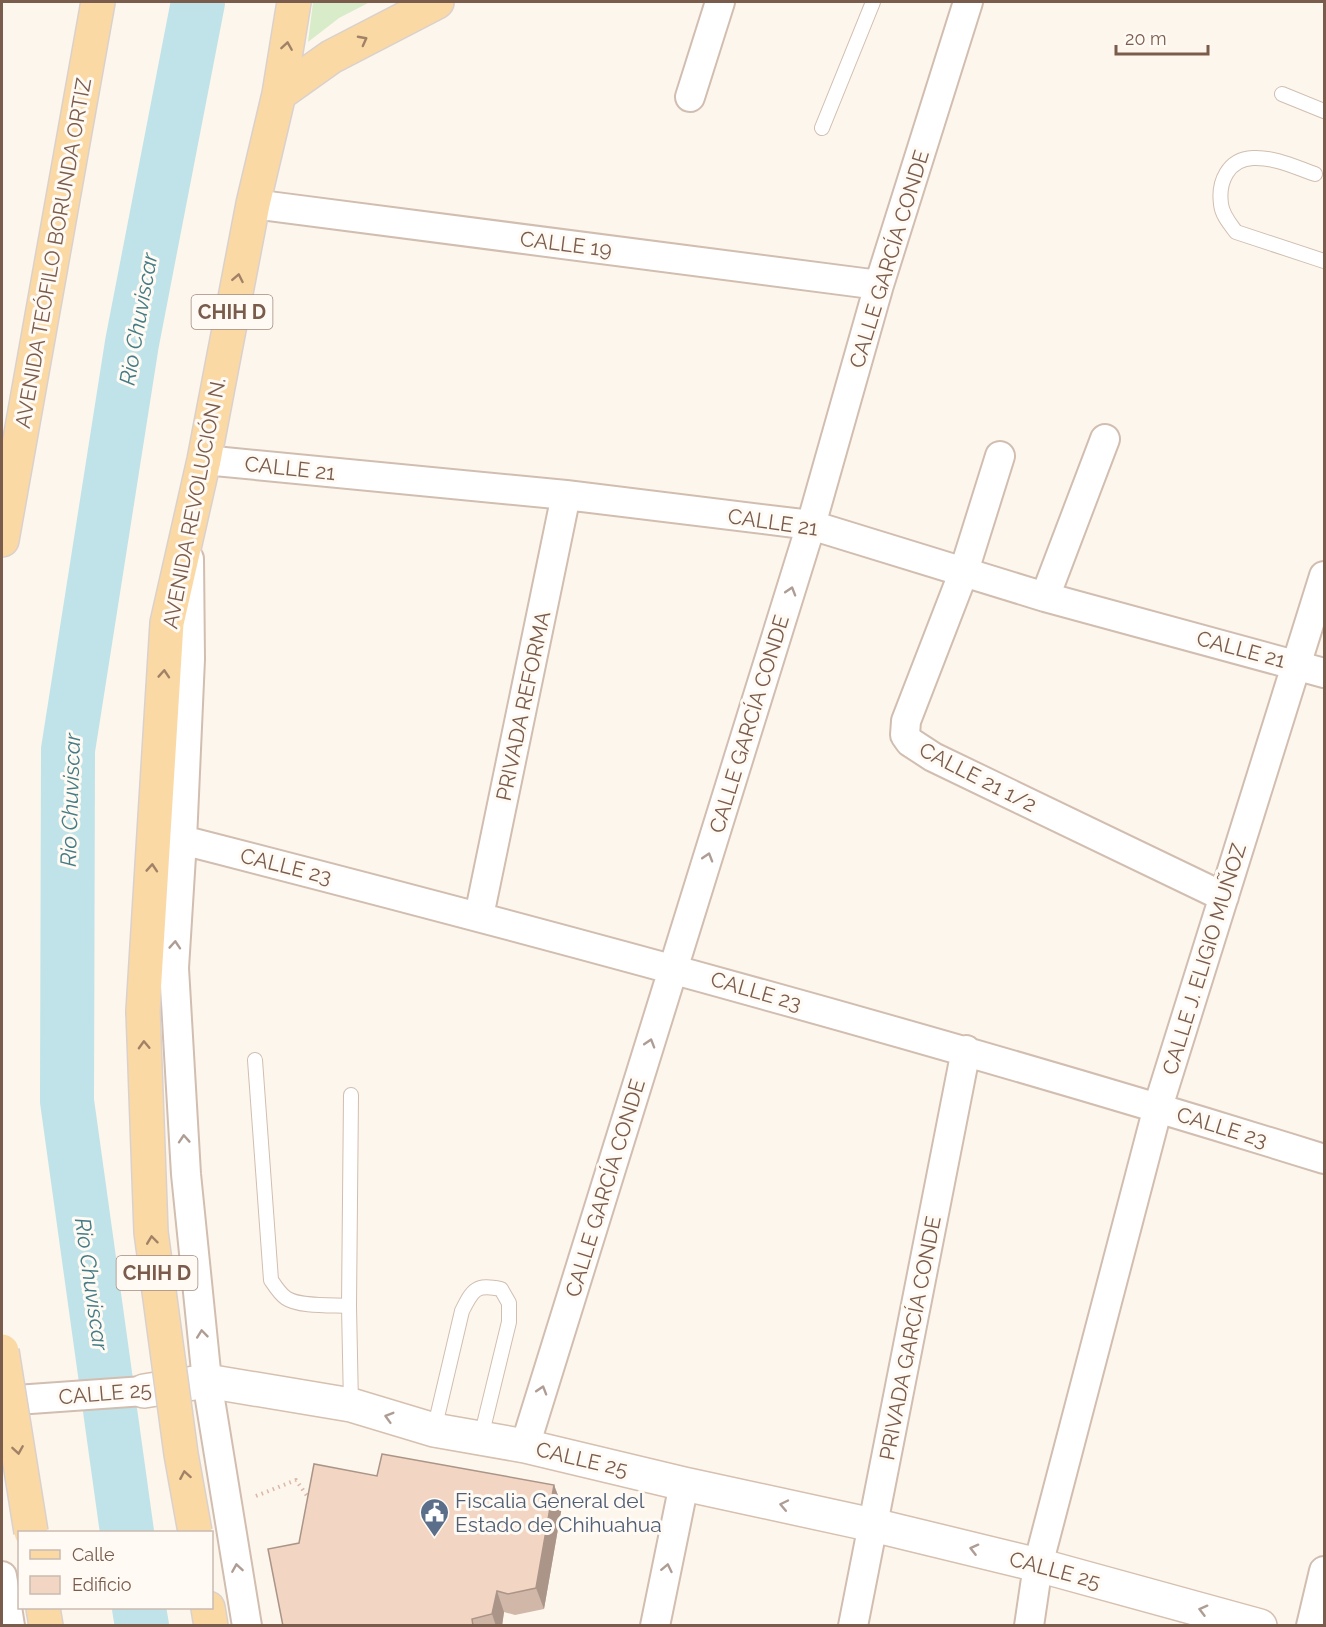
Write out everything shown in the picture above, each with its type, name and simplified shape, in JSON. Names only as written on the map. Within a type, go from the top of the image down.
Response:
[{"type":"main road","name":"AVENIDA TEÓFILO BORUNDA ORTIZ","points":[[2,540],[7,466],[23,421],[98,2]]},
{"type":"main road","name":"AVENIDA REVOLUCIÓN N.","points":[[195,1531],[181,1454],[151,1232],[143,1011],[167,623],[204,460],[253,204],[279,94],[294,2]]},
{"type":"main road","points":[[279,94],[331,57],[436,2]]},
{"type":"main road","points":[[2,1351],[31,1531]]},
{"type":"main road","points":[[43,1609],[46,1626]]},
{"type":"main road","points":[[208,1609],[211,1626]]},
{"type":"street","points":[[690,97],[720,2]]},
{"type":"street","name":"CALLE GARCÍA CONDE","points":[[525,1446],[811,525],[879,285],[969,2]]},
{"type":"street","name":"CALLE 19","points":[[253,204],[879,285]]},
{"type":"street","points":[[1045,597],[1105,439]]},
{"type":"street","name":"CALLE 21 1/2","points":[[1000,456],[964,571],[906,721],[905,735],[910,742],[944,762],[1224,897]]},
{"type":"street","name":"CALLE 21","points":[[204,460],[566,495],[811,525],[1045,597],[1324,673]]},
{"type":"street","name":"PRIVADA REFORMA","points":[[479,916],[566,495]]},
{"type":"street","points":[[188,532],[190,659],[174,969],[186,1174],[207,1381],[247,1626]]},
{"type":"street","name":"CALLE J. ELIGIO MUÑOZ","points":[[1029,1626],[1038,1565],[1158,1107],[1324,576]]},
{"type":"street","name":"CALLE 23","points":[[182,840],[673,968],[966,1050],[1324,1159]]},
{"type":"street","name":"PRIVADA GARCÍA CONDE","points":[[853,1626],[966,1050]]},
{"type":"street","name":"CALLE 25","points":[[2,1401],[144,1391],[207,1381],[351,1406],[434,1430],[525,1446],[684,1484],[873,1525],[1038,1565],[1260,1626]]},
{"type":"street","points":[[655,1626],[684,1484]]},
{"type":"street","points":[[1311,1626],[1324,1571]]},
{"type":"street","points":[[2,1576],[10,1626]]},
{"type":"lane","points":[[822,128],[873,2]]},
{"type":"lane","points":[[1282,94],[1324,111]]},
{"type":"lane","points":[[1316,174],[1271,159],[1251,158],[1232,165],[1221,180],[1221,205],[1227,220],[1236,232],[1324,261]]},
{"type":"lane","points":[[255,1060],[271,1280],[277,1290],[288,1300],[349,1306]]},
{"type":"lane","points":[[351,1095],[349,1306],[351,1406]]},
{"type":"lane","points":[[434,1430],[462,1311],[471,1293],[486,1286],[501,1289],[509,1303],[509,1322],[481,1437]]},
{"type":"path","points":[[228,1508],[296,1480],[312,1503]]},
{"type":"green space","points":[[313,2],[370,2],[339,18],[308,42]]},
{"type":"building","name":"Fiscalia General del Estado de Chihuahua","points":[[382,1454],[554,1485],[536,1588],[508,1594],[497,1591],[492,1614],[472,1619],[473,1626],[283,1626],[268,1549],[299,1543],[314,1464],[377,1476]]},
{"type":"waterway","name":"Rio Chuviscar","points":[[127,1531],[67,1101],[68,750],[132,343],[198,2]]},
{"type":"waterway","name":"Rio Chuviscar","points":[[139,1609],[142,1626]]},
{"type":"place","name":"Fiscalia General del Estado de Chihuahua","points":[[434,1538]]}]
